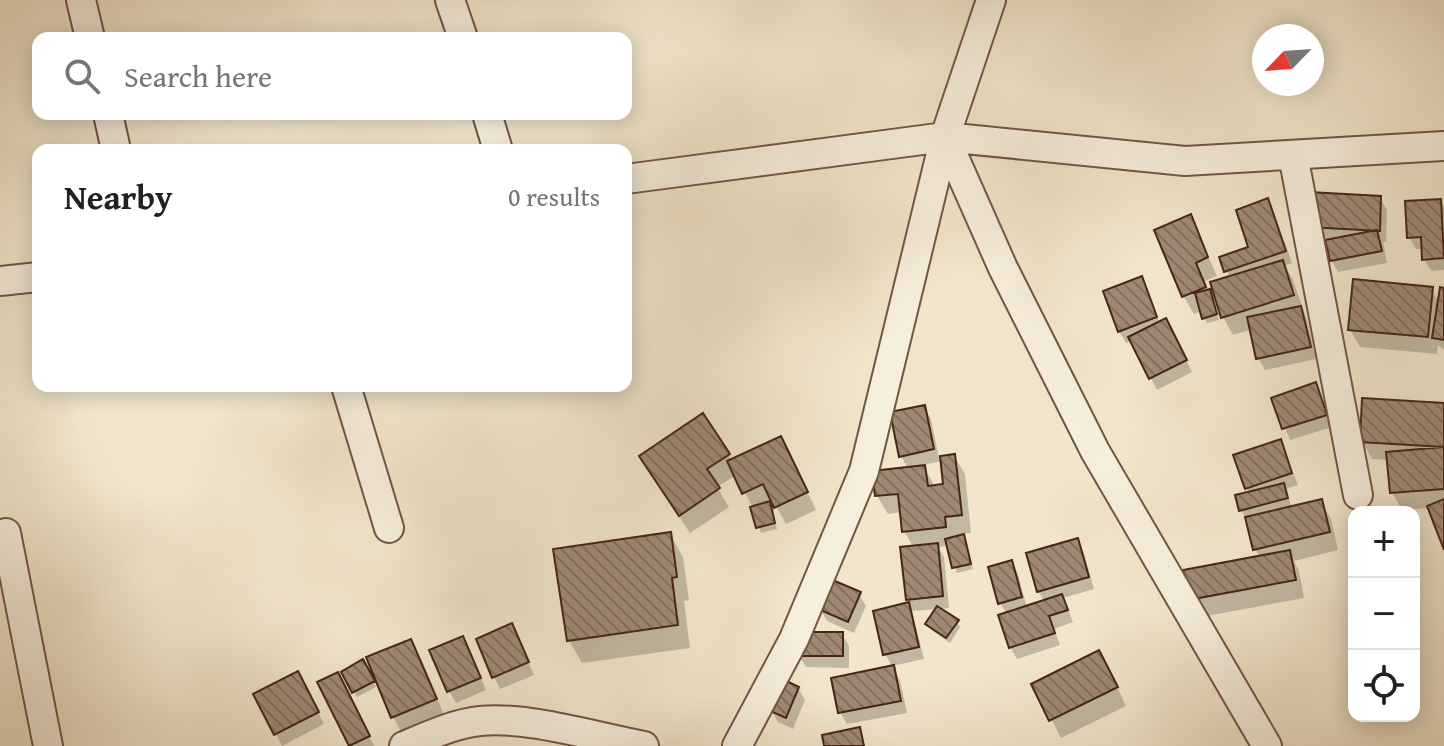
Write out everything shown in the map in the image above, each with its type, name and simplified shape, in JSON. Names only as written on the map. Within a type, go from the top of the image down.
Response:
[{"type":"street","points":[[81,0],[89,32]]},
{"type":"street","points":[[450,0],[461,32]]},
{"type":"street","points":[[737,746],[794,639],[864,471],[945,137],[991,0]]},
{"type":"street","points":[[109,120],[115,144]]},
{"type":"street","points":[[489,120],[496,144]]},
{"type":"street","points":[[945,137],[1003,268],[1095,451],[1267,746]]},
{"type":"street","points":[[632,178],[945,137],[1185,161],[1444,146]]},
{"type":"street","points":[[1293,155],[1358,495]]},
{"type":"street","points":[[0,281],[32,278]]},
{"type":"street","points":[[348,392],[389,528]]},
{"type":"street","points":[[6,533],[48,746]]},
{"type":"street","points":[[404,746],[449,728],[477,721],[508,720],[644,746]]},
{"type":"building","points":[[1309,192],[1381,196],[1380,231],[1308,227]]},
{"type":"building","points":[[1268,198],[1286,251],[1224,272],[1219,257],[1248,247],[1236,210]]},
{"type":"building","points":[[1441,199],[1444,258],[1422,260],[1421,237],[1407,238],[1405,201]]},
{"type":"building","points":[[1191,214],[1208,257],[1196,263],[1206,287],[1182,297],[1154,230]]},
{"type":"building","points":[[1377,230],[1382,251],[1330,261],[1325,240]]},
{"type":"building","points":[[1283,260],[1294,295],[1221,318],[1210,282]]},
{"type":"building","points":[[1142,276],[1157,317],[1118,332],[1103,291]]},
{"type":"building","points":[[1353,279],[1433,287],[1428,337],[1348,330]]},
{"type":"building","points":[[1440,287],[1444,288],[1444,340],[1432,338]]},
{"type":"building","points":[[1210,289],[1217,314],[1202,319],[1195,293]]},
{"type":"building","points":[[1301,306],[1311,347],[1256,359],[1247,317]]},
{"type":"building","points":[[1166,318],[1187,360],[1149,379],[1128,337]]},
{"type":"building","points":[[1316,382],[1327,415],[1282,429],[1271,398]]},
{"type":"building","points":[[1362,398],[1444,403],[1444,447],[1360,442]]},
{"type":"building","points":[[925,405],[934,449],[899,457],[890,412]]},
{"type":"building","points":[[703,413],[730,454],[707,469],[720,488],[679,516],[639,456]]},
{"type":"building","points":[[781,436],[808,492],[774,508],[763,484],[742,494],[727,461]]},
{"type":"building","points":[[1281,439],[1292,473],[1245,489],[1233,455]]},
{"type":"building","points":[[1444,447],[1444,489],[1390,493],[1386,452]]},
{"type":"building","points":[[955,454],[962,515],[945,517],[946,527],[902,532],[898,494],[875,496],[872,471],[925,465],[928,486],[943,484],[940,456]]},
{"type":"building","points":[[1284,483],[1288,498],[1239,511],[1235,495]]},
{"type":"building","points":[[1322,499],[1330,532],[1253,550],[1245,517]]},
{"type":"building","points":[[1444,499],[1444,550],[1427,506]]},
{"type":"building","points":[[770,501],[775,523],[756,528],[750,507]]},
{"type":"building","points":[[671,532],[677,577],[672,578],[678,625],[567,641],[553,549]]},
{"type":"building","points":[[964,534],[971,564],[952,568],[945,539]]},
{"type":"building","points":[[1078,538],[1089,577],[1037,592],[1026,553]]},
{"type":"building","points":[[938,543],[943,596],[906,600],[900,547]]},
{"type":"building","points":[[1290,550],[1296,580],[1188,600],[1183,570]]},
{"type":"building","points":[[1012,560],[1022,597],[998,604],[988,567]]},
{"type":"building","points":[[830,579],[861,592],[848,622],[818,609]]},
{"type":"building","points":[[1062,594],[1068,610],[1049,616],[1055,633],[1009,648],[998,615]]},
{"type":"building","points":[[909,602],[919,647],[883,655],[873,611]]},
{"type":"building","points":[[937,606],[959,620],[946,638],[925,624]]},
{"type":"building","points":[[512,623],[529,662],[492,678],[476,639]]},
{"type":"building","points":[[797,632],[843,632],[843,656],[797,656]]},
{"type":"building","points":[[463,636],[481,678],[447,692],[429,650]]},
{"type":"building","points":[[411,639],[437,699],[391,718],[366,657]]},
{"type":"building","points":[[1099,650],[1118,687],[1049,721],[1031,684]]},
{"type":"building","points":[[363,659],[375,681],[352,693],[341,672]]},
{"type":"building","points":[[894,665],[901,701],[838,713],[831,678]]},
{"type":"building","points":[[298,671],[319,712],[274,735],[253,694]]},
{"type":"building","points":[[338,672],[370,736],[349,746],[317,682]]},
{"type":"building","points":[[782,679],[799,687],[786,718],[768,710]]},
{"type":"building","points":[[860,727],[864,746],[824,746],[822,735]]}]
